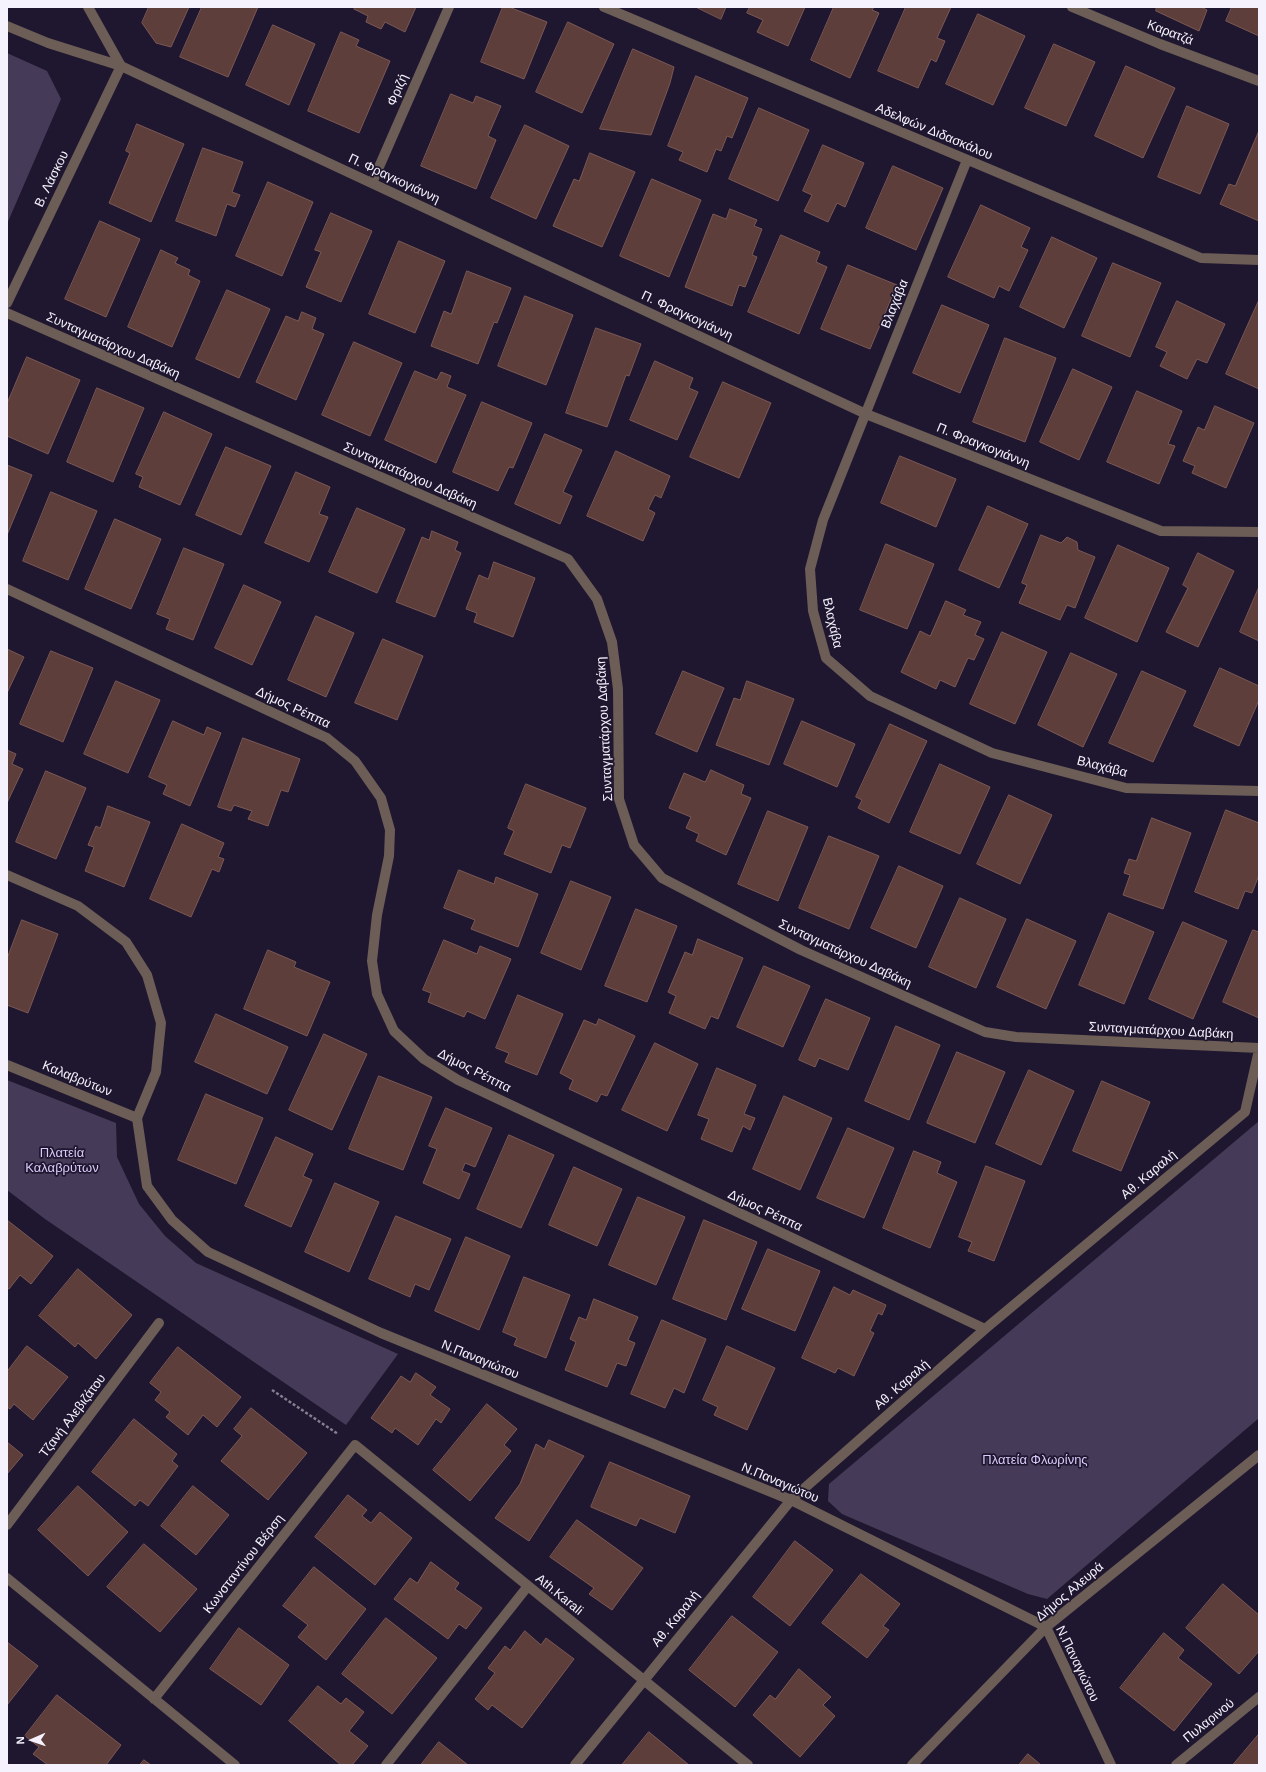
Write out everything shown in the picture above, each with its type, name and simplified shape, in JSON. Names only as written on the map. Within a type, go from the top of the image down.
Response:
[{"type":"street","points":[[88,7],[121,66]]},
{"type":"street","name":"Φριζή","points":[[372,183],[449,7]]},
{"type":"street","name":"Αδελφών Διδασκάλου","points":[[604,7],[1201,258],[1259,260]]},
{"type":"street","name":"Καρατζά","points":[[1072,7],[1160,44],[1259,81]]},
{"type":"street","name":"Π. Φραγκογιάννη","points":[[7,26],[48,44],[121,66],[866,414],[1161,531],[1259,532]]},
{"type":"street","name":"Β. Λάσκου","points":[[7,302],[121,66]]},
{"type":"street","name":"Βλαχάβα","points":[[967,160],[824,520],[810,568],[813,611],[826,658],[870,696],[992,753],[1126,788],[1259,791]]},
{"type":"street","name":"Συνταγματάρχου Δαβάκη","points":[[7,313],[568,559],[597,599],[612,642],[618,689],[619,799],[634,845],[662,878],[801,950],[985,1032],[1016,1037],[1259,1049]]},
{"type":"street","name":"Δήμος Ρέππα","points":[[7,589],[327,738],[354,761],[382,798],[390,830],[389,856],[377,915],[372,961],[378,994],[394,1031],[424,1060],[458,1080],[985,1329]]},
{"type":"street","points":[[7,875],[78,906],[126,942],[147,975],[161,1023],[156,1072],[137,1118]]},
{"type":"street","name":"Αθ. Καραλή","points":[[575,1765],[790,1500],[985,1329],[1245,1112],[1259,1049]]},
{"type":"street","name":"Καλαβρύτων","points":[[7,1065],[137,1118]]},
{"type":"street","name":"Ν.Παναγιώτου","points":[[137,1118],[147,1186],[172,1220],[208,1252],[381,1333],[790,1500],[1046,1627],[1111,1765]]},
{"type":"street","name":"Τζανή Αλεβιζάτου","points":[[7,1525],[159,1323]]},
{"type":"street","name":"Ath.Karali","points":[[355,1445],[748,1765]]},
{"type":"street","name":"Κωνσταντίνου Βέρση","points":[[154,1699],[355,1445]]},
{"type":"street","name":"Δήμος Αλευρά","points":[[912,1765],[1046,1627],[1259,1455]]},
{"type":"street","points":[[7,1578],[236,1765]]},
{"type":"street","points":[[386,1765],[528,1586]]},
{"type":"street","name":"Πυλαρινού","points":[[1176,1765],[1259,1697]]},
{"type":"path","points":[[272,1390],[355,1445]]},
{"type":"green space","points":[[7,53],[47,71],[61,99],[7,224]]},
{"type":"green space","name":"Πλατεία Καλαβρύτων","points":[[7,1080],[116,1123],[117,1157],[139,1204],[165,1236],[196,1263],[398,1354],[346,1425],[45,1219],[7,1190]]},
{"type":"green space","name":"Πλατεία Φλωρίνης","points":[[1259,1121],[1259,1418],[1047,1599],[1028,1594],[842,1514],[828,1501],[829,1484]]},
{"type":"building","points":[[149,7],[189,7],[171,47],[156,43],[142,23]]},
{"type":"building","points":[[202,7],[258,7],[228,77],[180,57]]},
{"type":"building","points":[[356,7],[416,7],[405,32],[385,22],[381,29],[366,22],[368,16],[354,9]]},
{"type":"building","points":[[503,7],[509,7],[547,22],[524,79],[481,62]]},
{"type":"building","points":[[696,7],[726,7],[721,19]]},
{"type":"building","points":[[750,7],[805,7],[788,46],[757,32],[763,20],[747,13]]},
{"type":"building","points":[[834,7],[874,7],[872,10],[879,13],[850,78],[811,60]]},
{"type":"building","points":[[906,7],[951,7],[937,38],[945,41],[936,62],[931,59],[918,88],[878,71]]},
{"type":"building","points":[[1157,7],[1201,7],[1207,10],[1199,31],[1156,11]]},
{"type":"building","points":[[1232,7],[1259,7],[1259,36],[1226,21]]},
{"type":"building","points":[[978,14],[1025,36],[993,105],[946,84]]},
{"type":"building","points":[[568,22],[614,44],[582,113],[536,92]]},
{"type":"building","points":[[273,25],[315,44],[289,105],[246,85]]},
{"type":"building","points":[[341,32],[359,40],[356,46],[390,61],[359,133],[308,111]]},
{"type":"building","points":[[1054,44],[1095,62],[1066,126],[1025,108]]},
{"type":"building","points":[[633,49],[674,67],[670,83],[651,135],[600,129]]},
{"type":"building","points":[[1126,66],[1175,88],[1143,158],[1095,136]]},
{"type":"building","points":[[696,76],[748,98],[732,138],[727,136],[721,151],[716,149],[707,172],[679,160],[683,152],[668,146]]},
{"type":"building","points":[[451,94],[473,103],[476,96],[501,106],[488,136],[496,140],[476,189],[421,166]]},
{"type":"building","points":[[1187,106],[1229,124],[1200,194],[1158,177]]},
{"type":"building","points":[[759,108],[809,130],[778,201],[729,179]]},
{"type":"building","points":[[137,124],[184,144],[151,222],[109,203],[130,153],[126,151]]},
{"type":"building","points":[[525,125],[569,146],[536,219],[491,198]]},
{"type":"building","points":[[1259,131],[1259,221],[1220,204],[1229,184],[1235,186]]},
{"type":"building","points":[[823,145],[864,163],[845,207],[837,203],[828,222],[804,211],[812,195],[803,191]]},
{"type":"building","points":[[203,148],[243,162],[232,192],[240,195],[235,207],[227,204],[216,236],[176,221]]},
{"type":"building","points":[[590,153],[635,172],[602,247],[553,226],[574,179],[579,181]]},
{"type":"building","points":[[893,166],[943,188],[916,250],[866,228]]},
{"type":"building","points":[[652,179],[701,200],[669,277],[620,256]]},
{"type":"building","points":[[268,182],[313,202],[282,276],[236,256]]},
{"type":"building","points":[[981,205],[1030,228],[1021,247],[1028,250],[1009,291],[999,286],[994,298],[948,277]]},
{"type":"building","points":[[730,209],[757,220],[754,226],[762,229],[752,255],[757,257],[745,287],[739,285],[732,306],[685,287],[713,214],[726,219]]},
{"type":"building","points":[[331,213],[372,231],[341,302],[306,287],[321,252],[315,250]]},
{"type":"building","points":[[100,221],[140,239],[106,317],[65,299]]},
{"type":"building","points":[[781,235],[820,252],[816,262],[827,267],[799,334],[748,312]]},
{"type":"building","points":[[1052,237],[1097,258],[1064,328],[1020,307]]},
{"type":"building","points":[[399,241],[445,261],[415,333],[369,314]]},
{"type":"building","points":[[161,250],[178,258],[175,263],[190,270],[188,275],[200,281],[172,347],[128,327]]},
{"type":"building","points":[[1113,263],[1161,283],[1130,357],[1082,336]]},
{"type":"building","points":[[848,265],[897,285],[870,349],[821,329]]},
{"type":"building","points":[[467,271],[511,288],[497,323],[494,322],[478,364],[431,346],[444,311],[451,314]]},
{"type":"building","points":[[227,290],[270,309],[239,378],[196,359]]},
{"type":"building","points":[[525,296],[573,315],[546,385],[498,366]]},
{"type":"building","points":[[1259,300],[1259,389],[1226,374]]},
{"type":"building","points":[[1177,301],[1225,324],[1207,363],[1197,359],[1187,379],[1160,366],[1167,352],[1156,347]]},
{"type":"building","points":[[942,305],[989,325],[960,393],[913,373]]},
{"type":"building","points":[[302,312],[316,318],[312,329],[324,334],[296,400],[256,382],[286,316],[298,321]]},
{"type":"building","points":[[596,328],[641,344],[629,376],[626,375],[607,427],[566,413]]},
{"type":"building","points":[[1005,338],[1056,358],[1025,442],[973,422]]},
{"type":"building","points":[[354,342],[402,363],[370,436],[322,415]]},
{"type":"building","points":[[27,357],[80,380],[48,454],[7,436],[7,404]]},
{"type":"building","points":[[655,361],[693,378],[689,388],[698,392],[677,440],[630,420]]},
{"type":"building","points":[[1073,369],[1112,387],[1079,460],[1040,442]]},
{"type":"building","points":[[415,371],[437,380],[441,372],[451,376],[447,387],[466,395],[436,463],[385,440]]},
{"type":"building","points":[[723,382],[771,403],[739,478],[690,457]]},
{"type":"building","points":[[97,388],[144,408],[113,482],[67,462]]},
{"type":"building","points":[[1137,391],[1182,411],[1168,444],[1175,446],[1159,484],[1107,462]]},
{"type":"building","points":[[482,402],[532,423],[513,468],[509,467],[498,491],[453,472]]},
{"type":"building","points":[[1215,406],[1254,423],[1226,488],[1192,473],[1195,466],[1183,461],[1198,427],[1204,430]]},
{"type":"building","points":[[164,412],[212,434],[180,505],[139,487],[143,477],[136,474]]},
{"type":"building","points":[[545,434],[582,450],[563,492],[572,496],[560,524],[515,504]]},
{"type":"building","points":[[226,447],[271,466],[241,535],[196,515]]},
{"type":"building","points":[[616,451],[670,476],[661,498],[655,495],[648,509],[655,513],[643,541],[587,516]]},
{"type":"building","points":[[900,456],[956,479],[936,527],[881,503]]},
{"type":"building","points":[[7,465],[32,475],[7,535]]},
{"type":"building","points":[[296,472],[330,487],[319,514],[328,517],[309,562],[265,543]]},
{"type":"building","points":[[51,492],[97,511],[68,580],[23,561]]},
{"type":"building","points":[[988,506],[1028,524],[999,588],[959,570]]},
{"type":"building","points":[[357,508],[405,529],[377,593],[329,572]]},
{"type":"building","points":[[115,519],[161,539],[131,609],[85,589]]},
{"type":"building","points":[[432,531],[458,542],[455,550],[461,553],[435,617],[396,602],[422,537],[429,540]]},
{"type":"building","points":[[1041,535],[1061,543],[1067,537],[1077,542],[1078,550],[1095,557],[1075,608],[1067,605],[1060,620],[1019,603],[1027,585],[1022,583]]},
{"type":"building","points":[[886,544],[934,564],[907,629],[860,610]]},
{"type":"building","points":[[1118,545],[1169,568],[1137,642],[1085,618]]},
{"type":"building","points":[[184,548],[224,564],[193,640],[166,629],[170,619],[157,614]]},
{"type":"building","points":[[1198,553],[1234,571],[1198,647],[1166,632],[1188,588],[1183,585]]},
{"type":"building","points":[[494,562],[535,578],[513,637],[474,622],[477,613],[466,609],[479,575],[488,579]]},
{"type":"building","points":[[244,585],[281,602],[252,665],[215,648]]},
{"type":"building","points":[[1259,587],[1259,641],[1240,632]]},
{"type":"building","points":[[946,601],[966,610],[963,615],[981,622],[975,635],[984,639],[974,660],[968,658],[955,687],[940,680],[936,689],[901,672],[920,631],[930,636]]},
{"type":"building","points":[[316,616],[354,633],[326,697],[288,680]]},
{"type":"building","points":[[1002,632],[1047,652],[1015,724],[970,704]]},
{"type":"building","points":[[383,639],[423,656],[397,720],[355,703]]},
{"type":"building","points":[[7,649],[24,657],[7,693]]},
{"type":"building","points":[[51,651],[93,668],[63,742],[20,724]]},
{"type":"building","points":[[1071,653],[1117,674],[1083,747],[1038,725]]},
{"type":"building","points":[[1220,668],[1259,686],[1259,700],[1239,746],[1194,726]]},
{"type":"building","points":[[683,671],[724,688],[697,752],[656,734]]},
{"type":"building","points":[[1142,671],[1186,691],[1153,762],[1109,743]]},
{"type":"building","points":[[116,681],[160,700],[128,773],[84,754]]},
{"type":"building","points":[[747,681],[794,699],[769,765],[716,745],[734,698],[740,700]]},
{"type":"building","points":[[173,721],[204,735],[207,727],[221,733],[190,806],[163,794],[167,785],[149,777]]},
{"type":"building","points":[[802,721],[855,744],[837,787],[784,764]]},
{"type":"building","points":[[890,724],[927,741],[889,823],[858,808],[862,800],[856,797]]},
{"type":"building","points":[[243,738],[300,759],[288,792],[281,790],[268,826],[248,819],[252,811],[234,805],[231,811],[218,807]]},
{"type":"building","points":[[7,750],[16,754],[12,764],[23,769],[7,803]]},
{"type":"building","points":[[940,764],[990,787],[960,854],[910,832]]},
{"type":"building","points":[[711,770],[744,785],[741,794],[751,798],[726,855],[696,841],[699,834],[686,828],[691,817],[669,808],[684,773],[705,782]]},
{"type":"building","points":[[46,771],[86,788],[56,859],[16,842]]},
{"type":"building","points":[[526,784],[586,808],[570,848],[562,845],[551,873],[504,854],[514,831],[508,828]]},
{"type":"building","points":[[1009,795],[1052,815],[1020,884],[977,864]]},
{"type":"building","points":[[108,806],[150,822],[124,887],[85,871],[94,847],[88,845],[96,826],[100,828]]},
{"type":"building","points":[[1226,810],[1259,823],[1259,875],[1252,893],[1245,891],[1238,909],[1195,892]]},
{"type":"building","points":[[768,811],[808,827],[778,901],[738,884]]},
{"type":"building","points":[[1152,818],[1191,833],[1163,909],[1123,895],[1130,875],[1124,873],[1129,859],[1136,861]]},
{"type":"building","points":[[182,824],[224,843],[218,857],[224,859],[219,872],[212,869],[191,917],[150,899]]},
{"type":"building","points":[[829,836],[879,856],[849,929],[799,908]]},
{"type":"building","points":[[899,866],[943,886],[916,948],[871,928]]},
{"type":"building","points":[[459,870],[494,884],[496,877],[538,894],[518,947],[471,929],[475,920],[444,908]]},
{"type":"building","points":[[571,881],[611,897],[581,970],[541,953]]},
{"type":"building","points":[[960,898],[1006,919],[976,988],[929,967]]},
{"type":"building","points":[[636,909],[677,926],[647,1002],[605,986]]},
{"type":"building","points":[[1109,913],[1154,932],[1124,1004],[1079,985]]},
{"type":"building","points":[[1027,919],[1076,941],[1046,1009],[997,987]]},
{"type":"building","points":[[22,920],[58,934],[28,1013],[7,1005],[7,959]]},
{"type":"building","points":[[1183,922],[1227,941],[1193,1019],[1149,999]]},
{"type":"building","points":[[1253,930],[1259,932],[1259,1018],[1223,1002]]},
{"type":"building","points":[[698,939],[743,958],[718,1019],[711,1016],[705,1029],[669,1013],[676,996],[668,992],[685,952],[692,955]]},
{"type":"building","points":[[444,940],[477,954],[480,946],[511,959],[485,1019],[467,1011],[464,1017],[428,1002],[431,993],[423,990]]},
{"type":"building","points":[[268,950],[296,962],[294,967],[330,982],[307,1036],[244,1009]]},
{"type":"building","points":[[764,966],[810,986],[783,1047],[737,1027]]},
{"type":"building","points":[[518,995],[563,1014],[537,1075],[505,1062],[509,1053],[496,1048]]},
{"type":"building","points":[[826,999],[870,1018],[848,1070],[819,1058],[815,1067],[799,1060]]},
{"type":"building","points":[[216,1014],[288,1047],[267,1094],[195,1062]]},
{"type":"building","points":[[599,1019],[635,1036],[607,1096],[601,1094],[597,1102],[569,1089],[573,1080],[560,1073],[584,1020],[596,1025]]},
{"type":"building","points":[[896,1026],[940,1045],[909,1120],[865,1101]]},
{"type":"building","points":[[324,1034],[367,1054],[332,1130],[289,1110]]},
{"type":"building","points":[[655,1043],[698,1064],[667,1131],[622,1110]]},
{"type":"building","points":[[957,1052],[1005,1072],[975,1143],[927,1123]]},
{"type":"building","points":[[717,1068],[756,1085],[744,1114],[755,1118],[750,1130],[743,1126],[732,1152],[701,1139],[709,1119],[698,1115]]},
{"type":"building","points":[[1029,1070],[1074,1091],[1041,1165],[996,1144]]},
{"type":"building","points":[[379,1076],[432,1097],[403,1170],[349,1149]]},
{"type":"building","points":[[1102,1081],[1150,1102],[1121,1171],[1073,1151]]},
{"type":"building","points":[[206,1094],[263,1118],[236,1184],[178,1160]]},
{"type":"building","points":[[784,1096],[832,1118],[800,1190],[753,1169]]},
{"type":"building","points":[[446,1108],[492,1128],[475,1167],[465,1163],[462,1171],[470,1174],[459,1199],[423,1183],[437,1149],[429,1146]]},
{"type":"building","points":[[848,1128],[894,1148],[864,1218],[817,1198]]},
{"type":"building","points":[[509,1135],[554,1155],[521,1228],[477,1209]]},
{"type":"building","points":[[276,1137],[313,1154],[303,1176],[312,1180],[291,1227],[245,1206]]},
{"type":"building","points":[[914,1151],[941,1162],[937,1173],[957,1182],[930,1248],[883,1228]]},
{"type":"building","points":[[986,1166],[1025,1181],[994,1261],[968,1251],[972,1242],[959,1237]]},
{"type":"building","points":[[574,1167],[622,1189],[597,1246],[549,1225]]},
{"type":"building","points":[[335,1183],[379,1202],[349,1272],[305,1252]]},
{"type":"building","points":[[638,1197],[685,1217],[656,1285],[609,1265]]},
{"type":"building","points":[[396,1216],[451,1239],[429,1290],[415,1284],[410,1297],[369,1279]]},
{"type":"building","points":[[7,1220],[53,1256],[31,1284],[20,1275],[9,1289],[7,1288]]},
{"type":"building","points":[[704,1220],[757,1242],[726,1320],[673,1299]]},
{"type":"building","points":[[466,1237],[510,1256],[479,1330],[435,1311]]},
{"type":"building","points":[[768,1249],[820,1271],[795,1331],[742,1309]]},
{"type":"building","points":[[78,1269],[132,1315],[96,1359],[78,1343],[75,1347],[39,1316]]},
{"type":"building","points":[[524,1277],[570,1295],[546,1358],[514,1345],[517,1338],[503,1332]]},
{"type":"building","points":[[834,1287],[850,1295],[853,1290],[886,1305],[882,1315],[878,1313],[870,1331],[874,1333],[854,1376],[838,1368],[835,1373],[802,1358]]},
{"type":"building","points":[[594,1299],[638,1317],[628,1340],[635,1343],[626,1366],[617,1363],[607,1387],[565,1370],[576,1342],[570,1339],[579,1317],[586,1320]]},
{"type":"building","points":[[662,1320],[706,1339],[684,1393],[674,1388],[665,1408],[631,1394]]},
{"type":"building","points":[[27,1346],[68,1377],[33,1420],[14,1404],[10,1409],[7,1407],[7,1372]]},
{"type":"building","points":[[727,1346],[775,1368],[747,1430],[714,1415],[718,1407],[703,1400]]},
{"type":"building","points":[[178,1347],[241,1397],[217,1427],[203,1415],[188,1435],[166,1417],[170,1412],[155,1400],[161,1392],[150,1383]]},
{"type":"building","points":[[416,1373],[436,1387],[430,1395],[450,1409],[441,1423],[436,1419],[418,1445],[395,1428],[392,1433],[371,1418],[401,1376],[410,1382]]},
{"type":"building","points":[[487,1404],[517,1429],[504,1445],[511,1451],[470,1501],[433,1470]]},
{"type":"building","points":[[251,1408],[307,1453],[268,1500],[221,1461],[242,1436],[234,1429]]},
{"type":"building","points":[[134,1419],[177,1454],[172,1461],[178,1466],[148,1506],[140,1500],[135,1506],[92,1472]]},
{"type":"building","points":[[549,1440],[584,1456],[529,1541],[495,1518],[520,1484],[536,1444],[544,1449]]},
{"type":"building","points":[[7,1442],[23,1455],[7,1474]]},
{"type":"building","points":[[610,1462],[690,1496],[675,1533],[640,1518],[636,1526],[591,1507]]},
{"type":"building","points":[[78,1486],[128,1532],[88,1576],[38,1530]]},
{"type":"building","points":[[193,1486],[229,1515],[196,1555],[161,1526]]},
{"type":"building","points":[[348,1495],[367,1510],[362,1516],[371,1523],[380,1512],[412,1538],[375,1585],[315,1537]]},
{"type":"building","points":[[577,1520],[643,1568],[612,1610],[589,1594],[594,1588],[550,1557]]},
{"type":"building","points":[[795,1541],[833,1570],[790,1626],[753,1597]]},
{"type":"building","points":[[144,1544],[197,1589],[160,1632],[107,1587]]},
{"type":"building","points":[[431,1562],[459,1583],[455,1589],[482,1608],[466,1629],[459,1624],[448,1639],[394,1599],[410,1578],[417,1583]]},
{"type":"building","points":[[314,1567],[366,1609],[326,1660],[298,1637],[308,1625],[283,1606]]},
{"type":"building","points":[[861,1574],[900,1604],[883,1626],[889,1630],[867,1658],[822,1623]]},
{"type":"building","points":[[1223,1584],[1259,1615],[1259,1651],[1239,1674],[1186,1628]]},
{"type":"building","points":[[732,1616],[778,1652],[735,1707],[689,1670]]},
{"type":"building","points":[[386,1618],[437,1658],[392,1714],[342,1674]]},
{"type":"building","points":[[239,1628],[289,1665],[261,1705],[210,1669]]},
{"type":"building","points":[[525,1631],[541,1645],[546,1638],[574,1659],[522,1728],[492,1705],[488,1710],[475,1699],[495,1673],[488,1668],[505,1646],[510,1650]]},
{"type":"building","points":[[1164,1633],[1184,1650],[1178,1658],[1212,1684],[1174,1731],[1120,1688]]},
{"type":"building","points":[[7,1642],[38,1666],[7,1705]]},
{"type":"building","points":[[799,1669],[831,1697],[823,1705],[835,1716],[800,1757],[753,1715],[770,1695],[775,1699]]},
{"type":"building","points":[[318,1686],[341,1704],[346,1698],[364,1712],[349,1731],[368,1746],[352,1765],[341,1765],[289,1721]]},
{"type":"building","points":[[57,1695],[121,1745],[106,1765],[48,1765],[33,1754],[39,1747],[25,1736]]},
{"type":"building","points":[[649,1732],[689,1765],[622,1765]]},
{"type":"building","points":[[1259,1734],[1259,1765],[1233,1765]]},
{"type":"building","points":[[439,1742],[468,1765],[421,1765]]},
{"type":"building","points":[[1028,1754],[1041,1765],[1019,1765]]},
{"type":"building","points":[[144,1760],[151,1765],[140,1765]]}]
